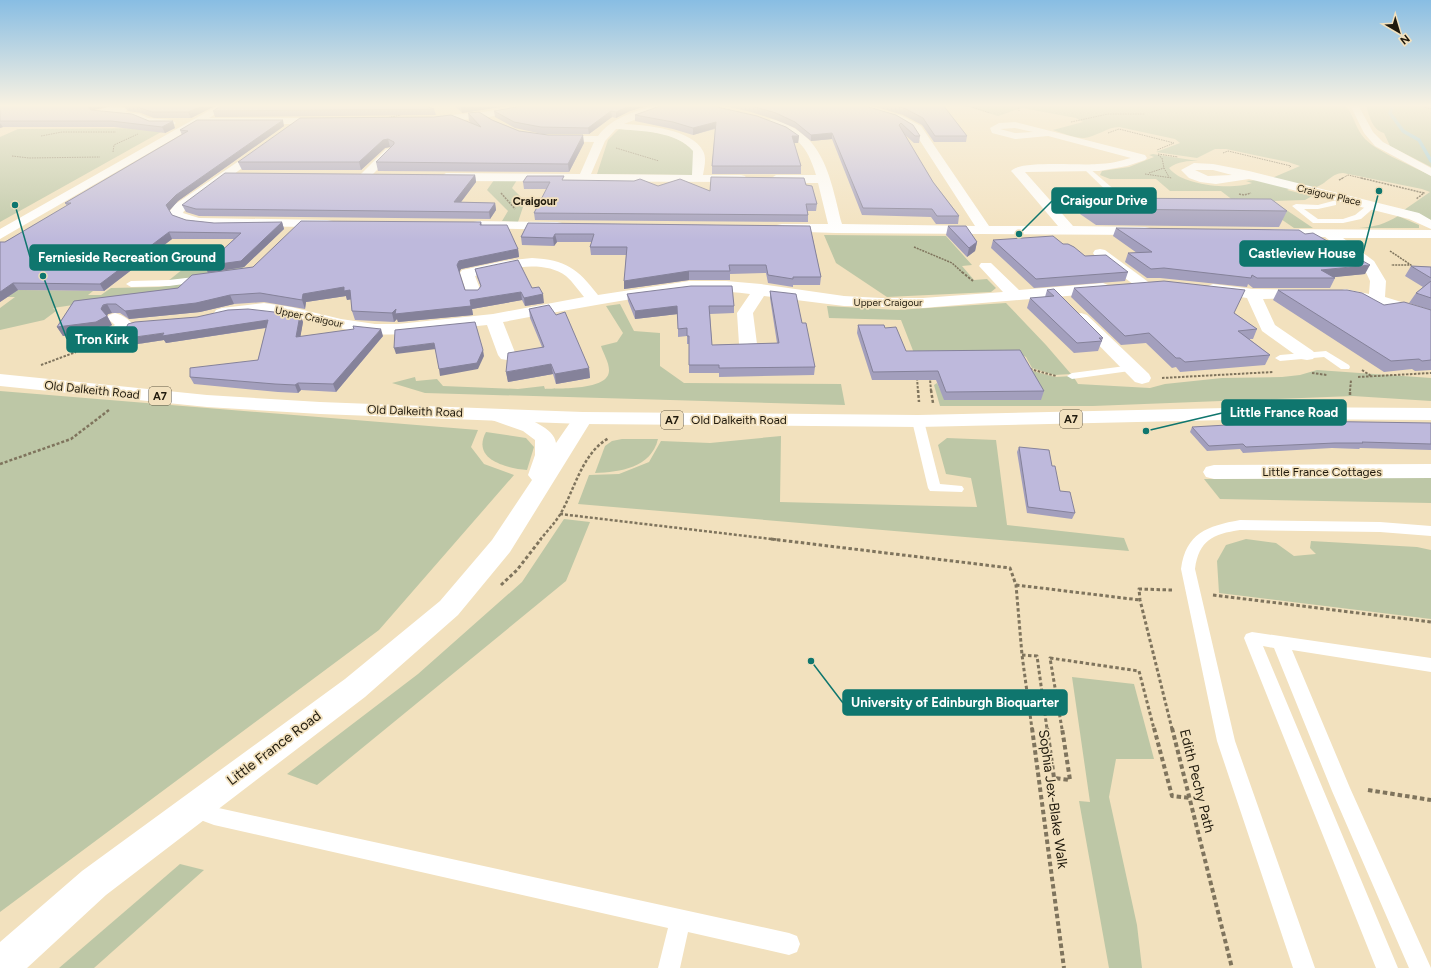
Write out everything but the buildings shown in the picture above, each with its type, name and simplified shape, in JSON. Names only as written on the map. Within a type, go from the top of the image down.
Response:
[{"type":"street","points":[[0,235],[146,150]]},
{"type":"street","points":[[259,150],[179,208],[176,211],[177,215],[184,219],[199,222],[339,224]]},
{"type":"street","points":[[584,178],[596,150]]},
{"type":"street","points":[[697,150],[699,153],[697,175]]},
{"type":"street","points":[[810,150],[822,180],[836,229]]},
{"type":"street","points":[[932,150],[985,230]]},
{"type":"street","points":[[1070,230],[1017,171],[1027,168],[1087,169],[1123,165],[1141,158],[1115,150]]},
{"type":"street","points":[[1390,150],[1431,172]]},
{"type":"street","points":[[365,176],[385,151],[404,151]]},
{"type":"street","points":[[225,175],[245,175]]},
{"type":"street","points":[[433,177],[584,178],[697,175],[749,179]]},
{"type":"street","name":"Craigour Place","points":[[1249,175],[1374,205],[1414,216],[1431,225]]},
{"type":"street","points":[[350,176],[379,176]]},
{"type":"street","points":[[764,179],[822,180]]},
{"type":"street","points":[[283,239],[300,223]]},
{"type":"street","points":[[466,225],[574,226]]},
{"type":"street","points":[[772,228],[1158,231]]},
{"type":"street","points":[[1258,233],[1431,234]]},
{"type":"street","points":[[1329,234],[1369,264],[1378,281],[1377,300]]},
{"type":"street","name":"Upper Craigour","points":[[207,316],[234,310],[264,308],[291,312],[347,325],[375,329],[398,329],[493,319],[594,300],[689,286],[726,286],[761,289],[844,301],[881,304],[923,303],[1012,292],[1055,292],[1148,284],[1100,253]]},
{"type":"street","points":[[474,294],[462,271],[529,263],[559,266],[575,276],[594,300]]},
{"type":"street","points":[[986,266],[1012,292]]},
{"type":"street","points":[[1201,288],[1253,294],[1325,293],[1377,300],[1431,316]]},
{"type":"street","points":[[748,344],[745,314],[761,289]]},
{"type":"street","points":[[1055,292],[1137,373]]},
{"type":"street","points":[[1253,294],[1268,327],[1274,333],[1307,356]]},
{"type":"street","points":[[493,319],[507,355]]},
{"type":"street","points":[[92,344],[127,323]]},
{"type":"street","name":"Old Dalkeith Road","points":[[5,381],[207,401],[583,418],[918,414],[1105,418],[1270,413],[1431,414]]},
{"type":"street","name":"Little France Road","points":[[496,414],[530,427],[545,438],[546,455],[527,508]]},
{"type":"street","name":"Little France Road","points":[[0,967],[94,883],[355,688],[449,608],[502,546],[527,508],[559,453],[583,418]]},
{"type":"street","name":"Little France Cottages","points":[[1214,472],[1431,471]]},
{"type":"lane","points":[[1087,169],[1121,200]]},
{"type":"lane","points":[[1113,192],[1126,192]]},
{"type":"lane","points":[[1332,204],[1318,207],[1296,206],[1316,221],[1343,221],[1358,217],[1374,205]]},
{"type":"lane","points":[[131,284],[169,283],[214,277]]},
{"type":"lane","points":[[1280,358],[1326,354],[1346,367]]},
{"type":"lane","points":[[1072,376],[1137,373]]},
{"type":"lane","points":[[918,414],[935,488],[957,489]]},
{"type":"lane","points":[[1304,968],[1226,741],[1188,569],[1192,549],[1197,541],[1205,535],[1226,526],[1372,527],[1431,531]]},
{"type":"lane","points":[[1387,968],[1252,638],[1431,664]]},
{"type":"lane","points":[[1280,642],[1342,791],[1420,968]]},
{"type":"lane","points":[[193,808],[214,816],[788,944]]},
{"type":"lane","points":[[670,968],[680,921]]},
{"type":"path","points":[[624,150],[697,175]]},
{"type":"path","points":[[1151,152],[1156,150]]},
{"type":"path","points":[[1156,154],[1162,158],[1164,168],[1169,177]]},
{"type":"path","points":[[12,156],[29,158],[106,156]]},
{"type":"path","points":[[1143,174],[1164,168]]},
{"type":"path","points":[[1334,183],[1348,176],[1424,193],[1412,202]]},
{"type":"path","points":[[504,177],[498,189],[517,212],[510,225]]},
{"type":"path","points":[[1083,188],[1098,203]]},
{"type":"path","points":[[1244,195],[1249,199]]},
{"type":"path","points":[[878,229],[886,235],[952,264],[973,281],[1012,292]]},
{"type":"path","points":[[1363,233],[1411,266],[1369,264]]},
{"type":"path","points":[[129,266],[153,266]]},
{"type":"path","points":[[5,381],[30,369],[92,344]]},
{"type":"path","points":[[1024,369],[1054,376],[1072,376]]},
{"type":"path","points":[[915,372],[918,380],[918,414],[935,408],[930,378],[938,378]]},
{"type":"path","points":[[1137,373],[1175,378],[1276,372]]},
{"type":"path","points":[[1307,373],[1329,375]]},
{"type":"path","points":[[1349,400],[1352,377],[1431,373]]},
{"type":"path","points":[[0,464],[71,439],[94,423],[113,406]]},
{"type":"path","name":"Sophia Jex-Blake Walk","points":[[560,514],[1010,568],[1016,585],[1022,655],[1064,968]]},
{"type":"path","points":[[1016,585],[1140,600],[1139,589],[1193,592],[1431,622]]},
{"type":"path","name":"Edith Pechy Path","points":[[1140,600],[1232,968]]},
{"type":"path","points":[[1022,655],[1037,656],[1054,778],[1070,780],[1050,658],[1139,670],[1172,796],[1190,798]]},
{"type":"path","points":[[1368,790],[1431,800]]},
{"type":"green space","points":[[0,150],[128,150],[0,222]]},
{"type":"green space","points":[[605,150],[694,151],[693,175],[597,174]]},
{"type":"green space","points":[[1161,150],[1213,150],[1197,158],[1156,152]]},
{"type":"green space","points":[[1232,150],[1381,150],[1431,176],[1431,220],[1404,210],[1430,192],[1422,189],[1343,173],[1335,175],[1321,185],[1313,188],[1272,178],[1300,166]]},
{"type":"green space","points":[[1398,150],[1431,150],[1431,167]]},
{"type":"green space","points":[[1153,154],[1198,161],[1187,161],[1169,168],[1175,174],[1196,183],[1232,186],[1252,183],[1246,181],[1257,180],[1291,188],[1287,190],[1299,193],[1303,191],[1314,195],[1305,200],[1273,201],[1313,228],[1294,228],[1268,210],[1238,204],[1221,191],[1170,191],[1156,179],[1110,179],[1100,175],[1102,171],[1129,167],[1154,157],[1149,155]]},
{"type":"green space","points":[[494,180],[517,180],[512,188],[525,201],[518,222],[502,221],[508,211],[487,190]]},
{"type":"green space","points":[[1398,216],[1419,225],[1419,228],[1359,228],[1380,225]]},
{"type":"green space","points":[[824,235],[946,236],[972,265],[962,266],[974,280],[987,279],[996,288],[991,292],[887,297],[836,263]]},
{"type":"green space","points":[[48,252],[166,254],[150,266],[70,265],[20,290],[93,291],[88,295],[101,295],[111,288],[159,287],[233,276],[260,277],[53,308],[56,311],[44,320],[0,330],[0,308],[15,297],[0,297]]},
{"type":"green space","points":[[247,264],[239,271],[168,281],[188,265]]},
{"type":"green space","points":[[1006,303],[1071,374],[1055,375],[1032,368],[1026,357],[1020,354],[923,376],[901,320],[829,318],[827,306],[897,310]]},
{"type":"green space","points":[[620,304],[634,331],[660,333],[660,366],[684,383],[841,384],[845,405],[425,393],[392,383],[415,377],[416,381],[437,379],[443,386],[518,389],[544,386],[545,389],[572,388],[593,385],[601,382],[607,377],[609,370],[601,346],[617,342],[623,333],[606,306]]},
{"type":"green space","points":[[1029,370],[1055,377],[1073,376],[1078,384],[1150,388],[1165,384],[1222,378],[1282,377],[1300,375],[1317,370],[1431,378],[1431,401],[1353,396],[1093,406],[940,406],[934,385],[937,383],[945,400]]},
{"type":"green space","points":[[0,391],[478,430],[471,447],[484,464],[514,475],[379,630],[0,912]]},
{"type":"green space","points":[[486,432],[526,438],[534,447],[527,470],[501,464],[493,461],[487,456],[483,449],[483,442]]},
{"type":"green space","points":[[781,436],[780,502],[977,507],[971,478],[946,474],[938,445],[947,438],[996,440],[1007,525],[1124,538],[1129,551],[578,504],[589,475],[619,474],[649,462],[661,441],[710,443]]},
{"type":"green space","points":[[622,439],[658,439],[654,449],[642,462],[624,469],[595,473],[605,446],[612,441]]},
{"type":"green space","points":[[1431,477],[1431,503],[1220,499],[1204,479]]},
{"type":"green space","points":[[564,519],[590,522],[566,581],[317,785],[287,774],[418,674],[522,582]]},
{"type":"green space","points":[[1246,539],[1276,543],[1294,556],[1316,554],[1310,548],[1311,541],[1417,547],[1431,550],[1431,619],[1219,593],[1217,561],[1226,545]]},
{"type":"green space","points":[[1072,677],[1134,684],[1154,759],[1116,759],[1109,797],[1137,925],[1142,968],[1109,968],[1079,801],[1090,802]]},
{"type":"green space","points":[[180,864],[204,870],[94,968],[59,968]]},
{"type":"waterway","points":[[1425,150],[1431,161]]},
{"type":"place","name":"Castleview House","points":[[1379,191]]},
{"type":"place","name":"Fernieside Recreation Ground","points":[[15,205]]},
{"type":"place","name":"Craigour Drive","points":[[1019,234]]},
{"type":"place","name":"Tron Kirk","points":[[43,276]]},
{"type":"place","name":"Little France Road","points":[[1146,431]]},
{"type":"place","name":"University of Edinburgh Bioquarter","points":[[811,661]]},
{"type":"district","name":"Craigour","points":[[535,201]]}]
